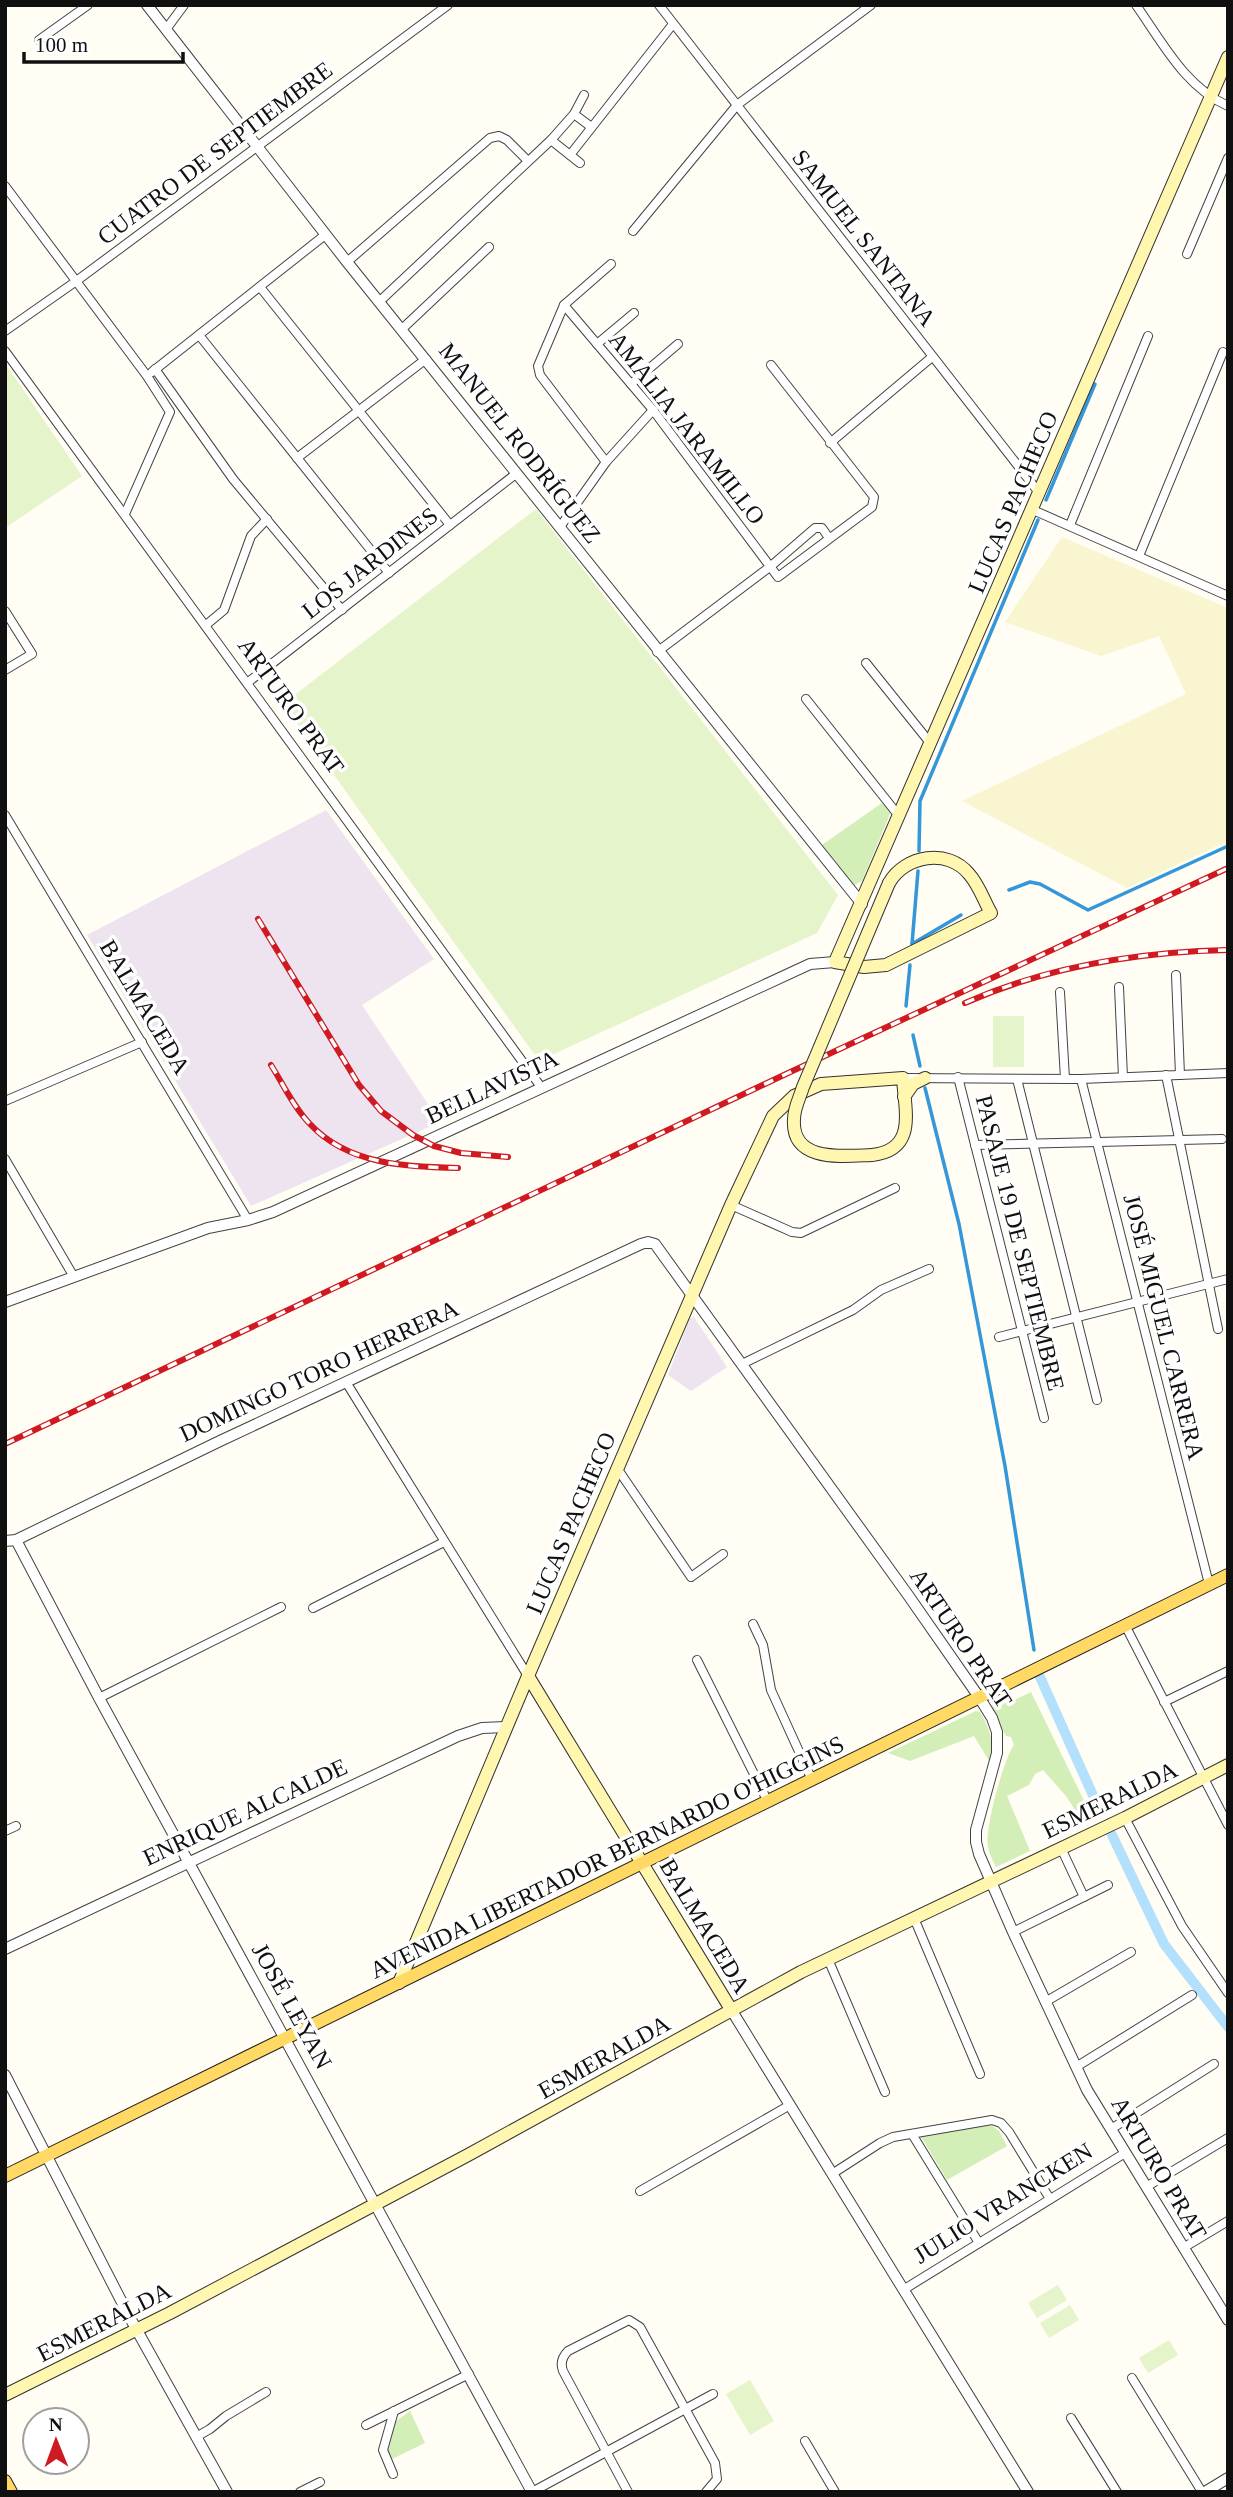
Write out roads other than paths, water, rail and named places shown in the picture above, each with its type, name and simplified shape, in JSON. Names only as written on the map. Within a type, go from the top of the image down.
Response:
[{"type":"main road","name":"LUCAS PACHECO","points":[[835,962],[1228,57]]},
{"type":"main road","name":"BELLAVISTA","points":[[835,962],[864,967],[886,965],[991,913],[970,874],[949,860],[926,858],[909,863],[898,871],[889,883],[803,1087],[793,1120],[795,1132],[800,1142],[814,1153],[831,1156],[887,1154],[900,1143],[905,1120],[904,1098]]},
{"type":"main road","name":"LUCAS PACHECO","points":[[399,1983],[617,1468],[731,1205],[773,1116],[786,1102],[821,1084],[903,1078]]},
{"type":"main road","points":[[903,1078],[904,1098]]},
{"type":"main road","points":[[904,1098],[909,1088],[925,1078]]},
{"type":"main road","points":[[883,1079],[904,1098]]},
{"type":"main road","name":"AVENIDA LIBERTADOR BERNARDO O'HIGGINS","points":[[5,2176],[1228,1575]]},
{"type":"main road","name":"BALMACEDA","points":[[528,1676],[732,2011]]},
{"type":"main road","name":"ESMERALDA","points":[[5,2395],[137,2330],[517,2129],[777,1984],[1125,1818],[1228,1765]]},
{"type":"main road","points":[[5,2481],[11,2492]]},
{"type":"street","points":[[39,40],[88,5]]},
{"type":"street","name":"MANUEL RODRÍGUEZ","points":[[147,5],[325,235],[657,652],[862,904]]},
{"type":"street","points":[[167,28],[184,5]]},
{"type":"street","name":"CUATRO DE SEPTIEMBRE","points":[[5,331],[448,5]]},
{"type":"street","name":"SAMUEL SANTANA","points":[[659,5],[1040,494]]},
{"type":"street","points":[[633,231],[737,105],[871,5]]},
{"type":"street","points":[[1136,5],[1182,72],[1210,98],[1228,106]]},
{"type":"street","points":[[569,155],[673,24]]},
{"type":"street","points":[[380,301],[551,141],[574,114],[584,95]]},
{"type":"street","points":[[574,114],[590,126]]},
{"type":"street","points":[[347,262],[490,138],[499,136],[507,140],[528,161]]},
{"type":"street","points":[[551,141],[580,163]]},
{"type":"street","points":[[1187,254],[1228,158]]},
{"type":"street","points":[[5,186],[147,376],[170,412],[125,514]]},
{"type":"street","points":[[147,376],[325,235]]},
{"type":"street","points":[[402,329],[489,247]]},
{"type":"street","points":[[606,462],[539,371],[539,361],[564,305],[611,264]]},
{"type":"street","points":[[260,287],[450,525]]},
{"type":"street","name":"AMALIA JARAMILLO","points":[[564,305],[653,410],[778,577],[829,538]]},
{"type":"street","points":[[597,344],[634,313]]},
{"type":"street","points":[[198,335],[388,573]]},
{"type":"street","points":[[1070,525],[1147,336]]},
{"type":"street","points":[[631,384],[678,344]]},
{"type":"street","name":"ARTURO PRAT","points":[[5,351],[541,1087]]},
{"type":"street","points":[[1139,556],[1223,352]]},
{"type":"street","points":[[830,443],[932,357]]},
{"type":"street","points":[[297,458],[426,359]]},
{"type":"street","points":[[657,652],[771,566],[817,527],[822,528],[829,538],[872,507],[873,494],[771,365]]},
{"type":"street","points":[[155,369],[228,472],[342,610]]},
{"type":"street","points":[[560,527],[606,462],[653,410]]},
{"type":"street","name":"LOS JARDINES","points":[[247,683],[517,473]]},
{"type":"street","points":[[1033,510],[1228,596]]},
{"type":"street","points":[[206,625],[224,610],[252,533],[267,519]]},
{"type":"street","points":[[5,611],[32,654],[5,670]]},
{"type":"street","points":[[866,663],[931,744]]},
{"type":"street","points":[[806,698],[899,816]]},
{"type":"street","name":"BALMACEDA","points":[[5,815],[248,1220]]},
{"type":"street","name":"BELLAVISTA","points":[[5,1302],[208,1228],[273,1212],[810,964],[835,962]]},
{"type":"street","points":[[1176,975],[1180,1075]]},
{"type":"street","points":[[1119,987],[1123,1077]]},
{"type":"street","points":[[1060,992],[1065,1079]]},
{"type":"street","points":[[5,1101],[142,1042]]},
{"type":"street","points":[[903,1078],[1081,1079],[1228,1073]]},
{"type":"street","points":[[1166,1075],[1218,1329]]},
{"type":"street","name":"PASAJE 19 DE SEPTIEMBRE","points":[[958,1077],[1044,1418]]},
{"type":"street","points":[[1017,1079],[1097,1401]]},
{"type":"street","name":"JOSÉ MIGUEL CARRERA","points":[[1081,1079],[1209,1584]]},
{"type":"street","points":[[975,1145],[1222,1139]]},
{"type":"street","points":[[5,1159],[74,1278]]},
{"type":"street","points":[[731,1205],[792,1232],[801,1233],[895,1188]]},
{"type":"street","name":"ARTURO PRAT","points":[[652,1243],[660,1248],[992,1718],[998,1739],[997,1753],[976,1836],[977,1848],[1076,2067],[1183,2248],[1224,2304],[1228,2320]]},
{"type":"street","name":"DOMINGO TORO HERRERA","points":[[11,1541],[629,1250],[652,1243]]},
{"type":"street","points":[[742,1364],[853,1310],[881,1290],[929,1269]]},
{"type":"street","points":[[999,1337],[1228,1279]]},
{"type":"street","name":"BALMACEDA","points":[[346,1382],[528,1676]]},
{"type":"street","points":[[617,1468],[691,1577],[723,1554]]},
{"type":"street","name":"JOSÉ LEYAN","points":[[11,1541],[532,2492]]},
{"type":"street","points":[[313,1608],[444,1542]]},
{"type":"street","points":[[99,1698],[281,1607]]},
{"type":"street","points":[[753,1624],[763,1645],[771,1690],[812,1780]]},
{"type":"street","points":[[1125,1625],[1228,1825]]},
{"type":"street","points":[[697,1660],[768,1802]]},
{"type":"street","points":[[1164,1702],[1228,1671]]},
{"type":"street","name":"ENRIQUE ALCALDE","points":[[5,1948],[458,1736],[482,1728],[506,1727]]},
{"type":"street","points":[[1125,1818],[1182,1926],[1228,1993]]},
{"type":"street","points":[[5,1831],[16,1826]]},
{"type":"street","points":[[1060,1848],[1084,1897]]},
{"type":"street","points":[[1013,1932],[1108,1885]]},
{"type":"street","points":[[914,1918],[980,2074]]},
{"type":"street","points":[[1045,2002],[1132,1952]]},
{"type":"street","points":[[828,1959],[885,2092]]},
{"type":"street","points":[[1219,1980],[1228,1973]]},
{"type":"street","points":[[1076,2067],[1192,1996]]},
{"type":"street","name":"BALMACEDA","points":[[732,2011],[1028,2492]]},
{"type":"street","points":[[1111,2129],[1214,2064]]},
{"type":"street","points":[[5,2075],[137,2330],[227,2492]]},
{"type":"street","points":[[640,2191],[790,2105]]},
{"type":"street","points":[[832,2174],[893,2137],[984,2120],[996,2121],[1009,2132],[1050,2199]]},
{"type":"street","points":[[912,2134],[979,2243]]},
{"type":"street","points":[[1146,2188],[1228,2138]]},
{"type":"street","name":"JULIO VRANCKEN","points":[[903,2290],[1125,2153]]},
{"type":"street","points":[[1183,2248],[1228,2221]]},
{"type":"street","points":[[628,2492],[563,2371],[562,2360],[568,2351],[623,2322],[632,2321],[640,2327],[715,2463],[717,2479],[706,2492]]},
{"type":"street","points":[[366,2425],[469,2374]]},
{"type":"street","points":[[1132,2378],[1203,2492],[1228,2478]]},
{"type":"street","points":[[196,2437],[265,2392]]},
{"type":"street","points":[[532,2492],[713,2393]]},
{"type":"street","points":[[393,2474],[383,2450],[394,2411]]},
{"type":"street","points":[[1071,2418],[1117,2492]]},
{"type":"street","points":[[805,2441],[835,2492]]},
{"type":"street","points":[[300,2492],[320,2482]]},
{"type":"waterway","points":[[1046,500],[1095,384]]},
{"type":"waterway","points":[[919,851],[920,801],[1038,520]]},
{"type":"waterway","points":[[1009,890],[1030,882],[1040,884],[1088,910],[1228,846]]},
{"type":"waterway","points":[[912,944],[918,871]]},
{"type":"waterway","points":[[912,944],[961,915]]},
{"type":"waterway","points":[[906,1006],[910,965]]},
{"type":"waterway","points":[[913,1035],[920,1066]]},
{"type":"waterway","points":[[925,1088],[959,1224],[1005,1466],[1034,1650]]},
{"type":"waterway","points":[[1040,1677],[1100,1811]]},
{"type":"waterway","points":[[1112,1835],[1164,1944],[1228,2027]]},
{"type":"railway","points":[[5,1444],[1228,868]]},
{"type":"railway","points":[[258,919],[359,1085],[381,1111],[413,1135],[434,1146],[461,1153],[508,1157]]},
{"type":"railway","points":[[965,1003],[1028,979],[1094,963],[1161,954],[1228,950]]},
{"type":"railway","points":[[271,1065],[304,1118],[325,1138],[342,1148],[379,1161],[458,1168]]}]
